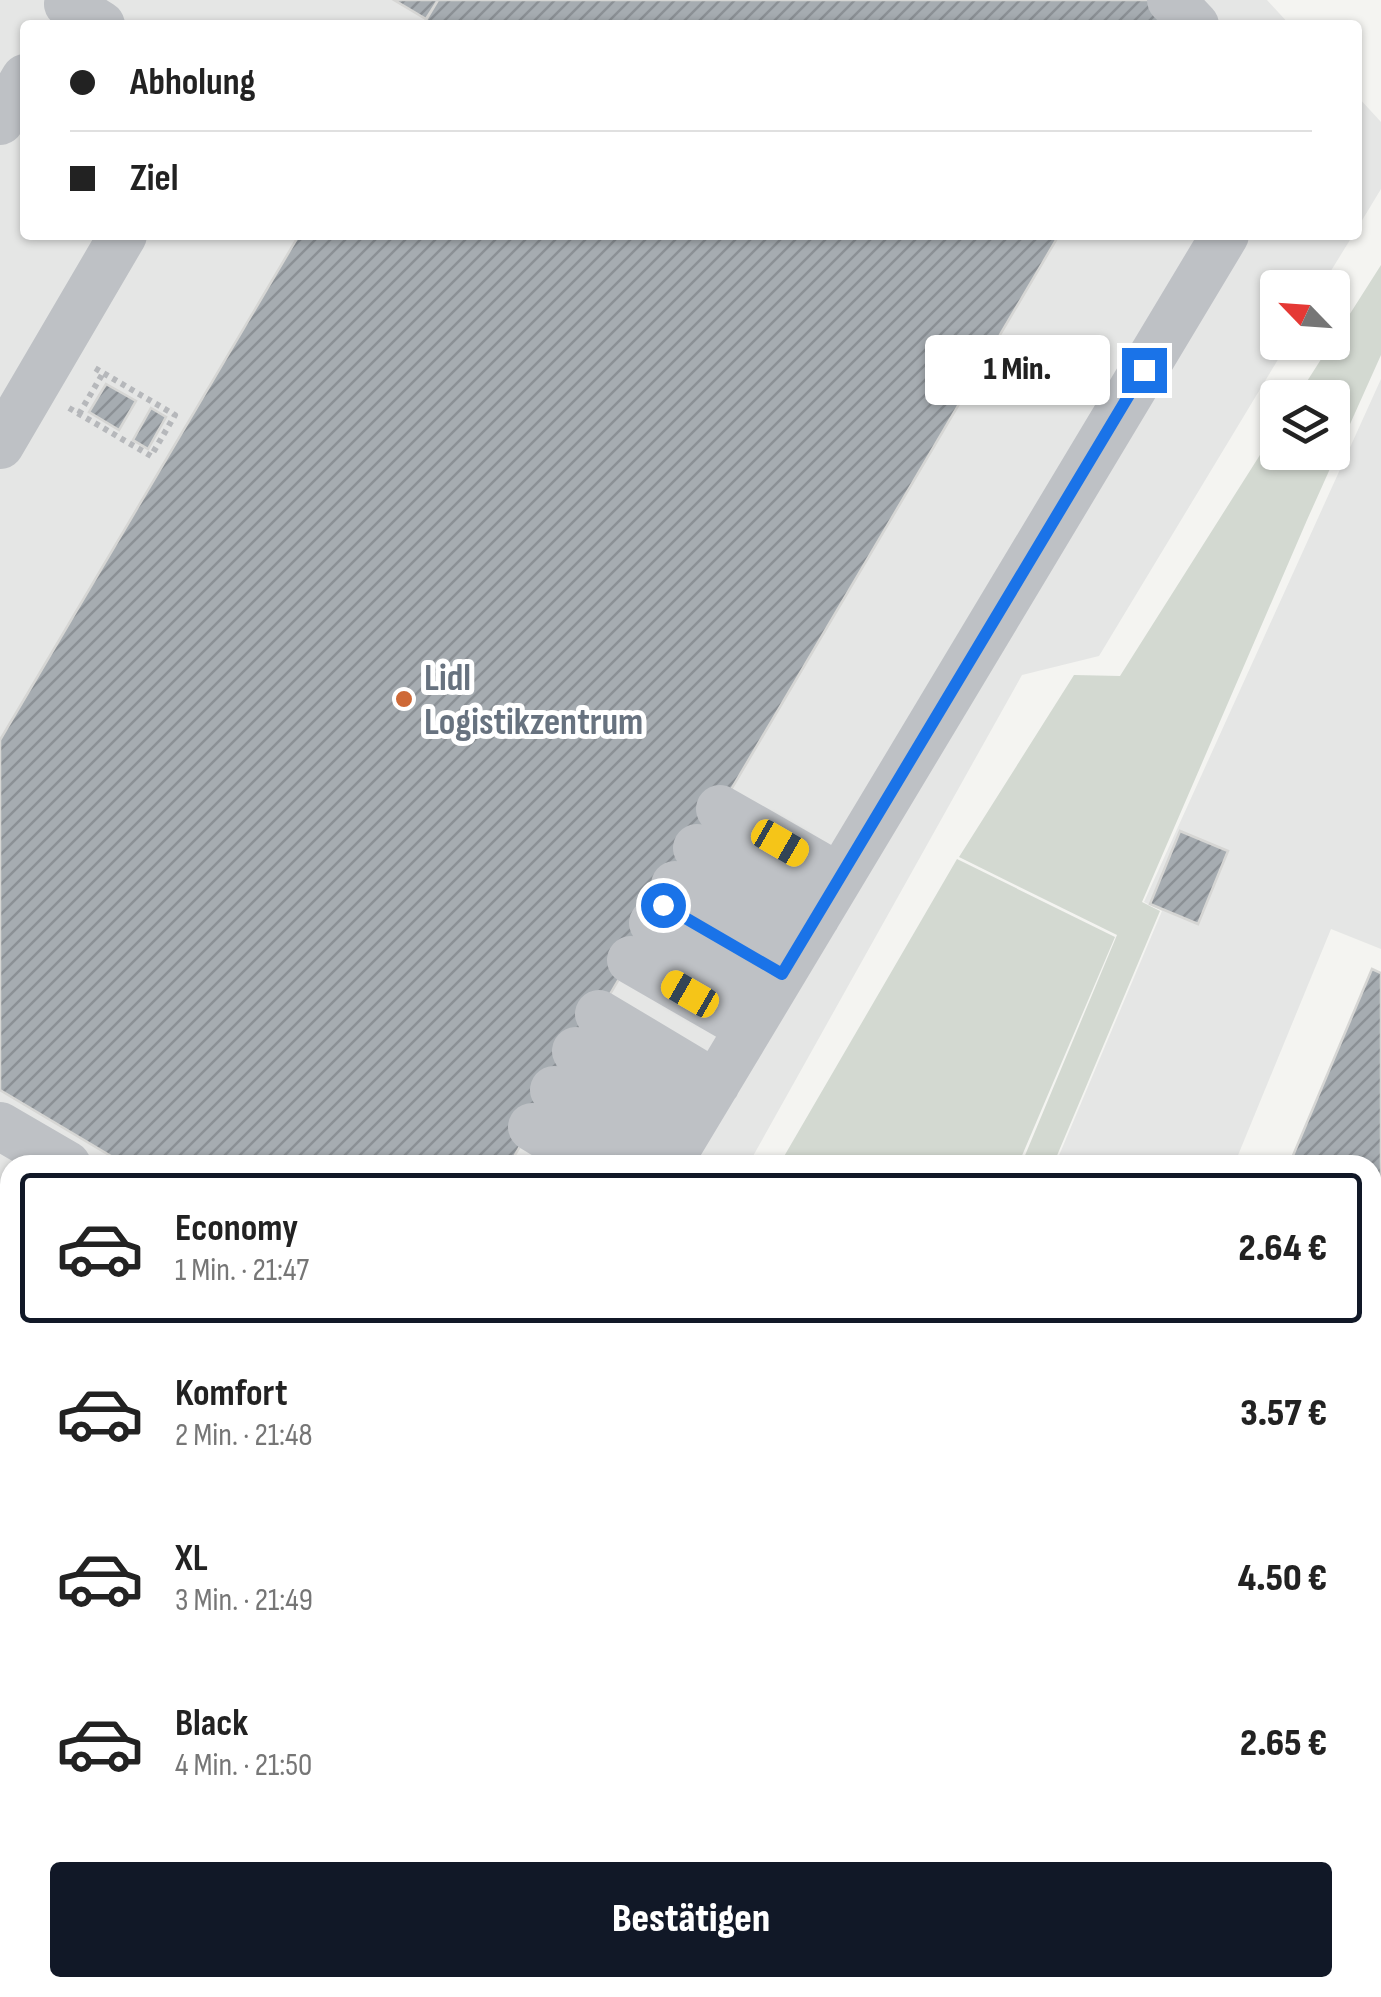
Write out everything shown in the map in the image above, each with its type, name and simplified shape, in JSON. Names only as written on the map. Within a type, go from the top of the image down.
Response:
[{"type":"street","points":[[1171,0],[1191,20]]},
{"type":"street","points":[[0,121],[20,87]]},
{"type":"street","points":[[0,445],[120,240]]},
{"type":"street","points":[[743,1035],[1222,240]]},
{"type":"street","points":[[626,969],[743,1035]]},
{"type":"street","points":[[626,969],[743,1035]]},
{"type":"street","points":[[626,969],[743,1035]]},
{"type":"street","points":[[626,969],[743,1035]]},
{"type":"street","points":[[626,969],[743,1035]]},
{"type":"street","points":[[626,969],[743,1035]]},
{"type":"street","points":[[596,1155],[626,969]]},
{"type":"street","points":[[0,1126],[50,1155]]},
{"type":"path","points":[[60,403],[152,456],[175,415],[85,362]]},
{"type":"path","points":[[79,414],[103,373]]},
{"type":"shaded area","name":"Lidl Logistikzentrum","points":[[0,0],[1267,0],[1285,20],[20,20],[20,240],[1350,240],[1331,270],[1260,270],[1260,360],[1278,360],[1266,380],[1260,380],[1260,389],[1099,656],[1022,675],[754,1155],[0,1155]]},
{"type":"shaded area","points":[[1362,101],[1381,122],[1381,189],[1362,220]]},
{"type":"shaded area","points":[[1381,265],[1381,355],[1350,424],[1350,380],[1308,380],[1321,360],[1350,360],[1350,314]]},
{"type":"shaded area","points":[[1381,379],[1381,949],[1331,929],[1238,1155],[1059,1155],[1162,911],[1144,902],[1340,470],[1350,470],[1350,447]]},
{"type":"shaded area","points":[[1260,455],[1260,470],[1329,470],[1142,902],[1160,911],[1057,1155],[1025,1155],[1117,935],[959,857],[1074,675],[1120,676]]},
{"type":"shaded area","points":[[957,859],[1115,937],[1022,1155],[785,1155]]},
{"type":"building","points":[[394,0],[438,0],[426,19]]},
{"type":"building","points":[[438,0],[1150,0],[1176,20],[426,20]]},
{"type":"building","name":"Lidl Logistikzentrum","points":[[296,240],[1056,240],[515,1155],[109,1155],[0,1090],[0,740]]},
{"type":"building","points":[[106,384],[136,401],[119,430],[89,412]]},
{"type":"building","points":[[151,408],[166,417],[148,449],[133,440]]},
{"type":"building","points":[[1180,831],[1228,851],[1198,924],[1150,904]]},
{"type":"building","points":[[1372,969],[1381,973],[1381,1155],[1293,1155]]},
{"type":"place","name":"Lidl Logistikzentrum","points":[[404,699]]},
{"type":"route","points":[[663,905],[782,974],[1144,370]]}]
